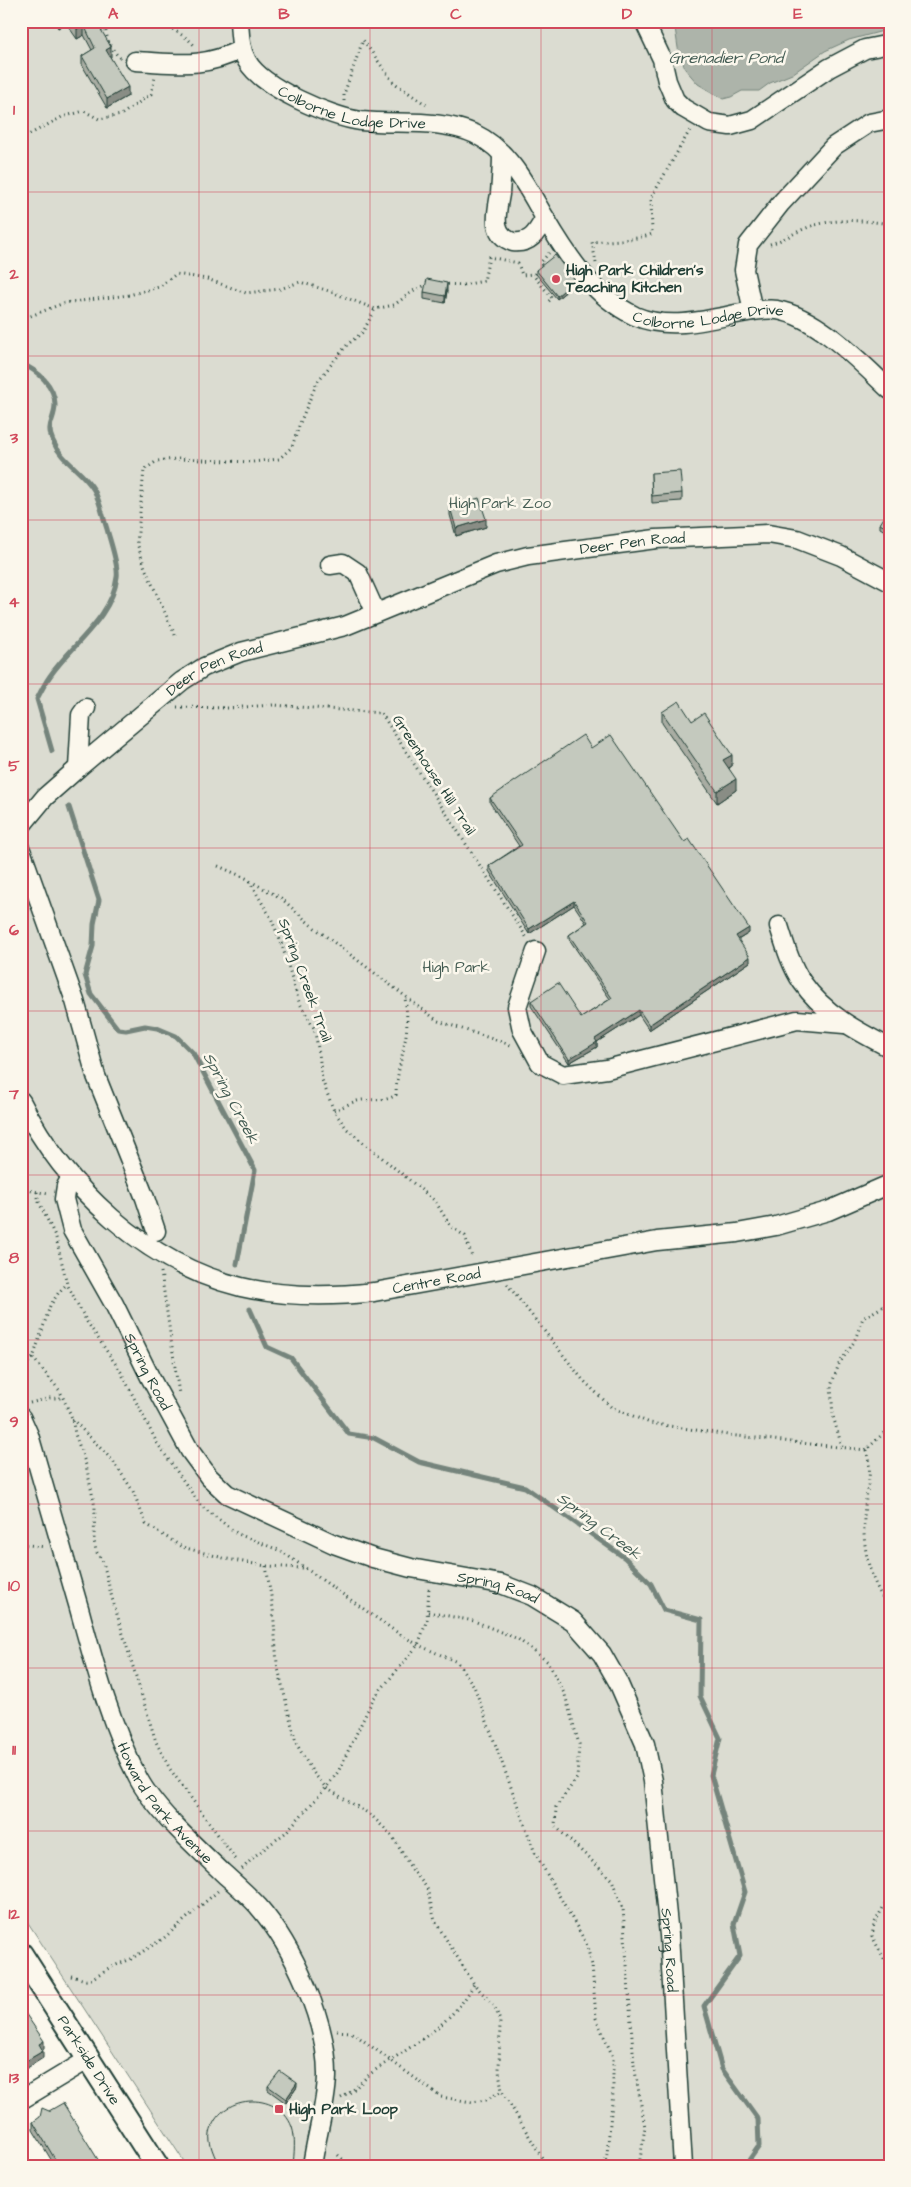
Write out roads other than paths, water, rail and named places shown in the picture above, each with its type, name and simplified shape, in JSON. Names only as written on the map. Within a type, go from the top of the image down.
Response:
[{"type":"main road","name":"Parkside Drive","points":[[21,1954],[156,2166]]},
{"type":"street","name":"Colborne Lodge Drive","points":[[239,21],[242,49],[250,66],[261,78],[275,88],[353,120],[429,123],[456,127],[478,135],[502,154],[521,177],[544,218],[580,272],[605,298],[637,317],[661,322],[683,323],[753,311],[774,310],[795,316],[829,336],[890,390]]},
{"type":"street","points":[[644,21],[662,60],[667,82],[675,100],[683,108],[696,116],[709,123],[720,125],[738,125],[752,120],[850,56],[865,48],[890,44]]},
{"type":"street","points":[[135,62],[159,62],[182,65],[211,61],[242,49]]},
{"type":"street","points":[[753,311],[744,270],[748,245],[782,203],[834,146],[869,122],[890,119]]},
{"type":"street","points":[[502,154],[502,173],[496,214],[497,227],[500,234],[513,242],[524,242],[534,237],[544,218]]},
{"type":"street","name":"Deer Pen Road","points":[[21,826],[45,797],[78,768],[182,681],[204,667],[241,652],[344,626],[496,564],[528,556],[656,539],[714,535],[784,535],[841,556],[890,582]]},
{"type":"street","points":[[330,565],[344,563],[358,573],[376,613]]},
{"type":"street","points":[[78,768],[82,715],[86,708]]},
{"type":"street","points":[[21,850],[75,1001],[96,1076],[145,1198],[156,1231]]},
{"type":"street","points":[[779,926],[788,955],[802,982],[821,1005],[844,1024],[890,1048]]},
{"type":"street","points":[[536,951],[517,1007],[522,1030],[540,1063],[563,1074],[607,1069],[797,1020],[844,1024]]},
{"type":"street","points":[[21,1101],[28,1130]]},
{"type":"street","name":"Centre Road","points":[[28,1130],[87,1196],[135,1236],[187,1266],[241,1287],[296,1295],[347,1295],[478,1275],[657,1241],[737,1233],[776,1226],[828,1211],[890,1184]]},
{"type":"street","name":"Spring Road","points":[[72,1177],[66,1186],[64,1199],[72,1230],[114,1304],[150,1377],[190,1451],[209,1477],[227,1494],[334,1544],[373,1558],[411,1568],[501,1584],[532,1596],[572,1621],[602,1654],[618,1682],[645,1744],[653,1781],[674,1999],[683,2166]]},
{"type":"street","name":"Howard Park Avenue","points":[[21,1417],[29,1436],[120,1742],[140,1781],[157,1804],[236,1874],[284,1944],[306,1990],[322,2033],[327,2078],[312,2166]]},
{"type":"street","points":[[21,2100],[89,2059]]},
{"type":"water","name":"Grenadier Pond","points":[[674,21],[890,21],[890,32],[883,31],[849,40],[825,51],[792,74],[770,83],[759,91],[742,91],[723,99],[698,84],[685,69],[678,48]]},
{"type":"waterway","name":"Spring Creek","points":[[21,364],[39,375],[52,391],[55,405],[50,426],[51,435],[61,454],[94,490],[117,567],[114,592],[108,605],[90,630],[59,664],[37,699],[52,751]]},
{"type":"waterway","name":"Spring Creek","points":[[69,807],[99,900],[94,924],[93,946],[85,975],[91,994],[118,1029],[126,1030],[145,1026],[157,1028],[176,1036],[193,1053],[255,1170],[237,1264]]},
{"type":"waterway","name":"Spring Creek","points":[[250,1309],[267,1347],[291,1358],[349,1434],[374,1438],[419,1462],[525,1487],[625,1558],[651,1584],[664,1610],[701,1620],[700,1696],[720,1738],[711,1775],[745,1892],[734,1924],[740,1956],[704,2006],[722,2069],[758,2119],[759,2146],[745,2166]]},
{"type":"tram line","points":[[219,2166],[210,2141],[210,2133],[215,2120],[224,2110],[236,2104],[249,2101],[262,2102],[274,2106],[285,2115],[292,2127],[294,2136],[293,2166]]},
{"type":"place","name":"High Park Children's Teaching Kitchen","points":[[556,279]]},
{"type":"place","name":"High Park Loop","points":[[279,2109]]},
{"type":"park label","name":"High Park Zoo","points":[[500,503]]},
{"type":"park label","name":"High Park","points":[[456,967]]}]
